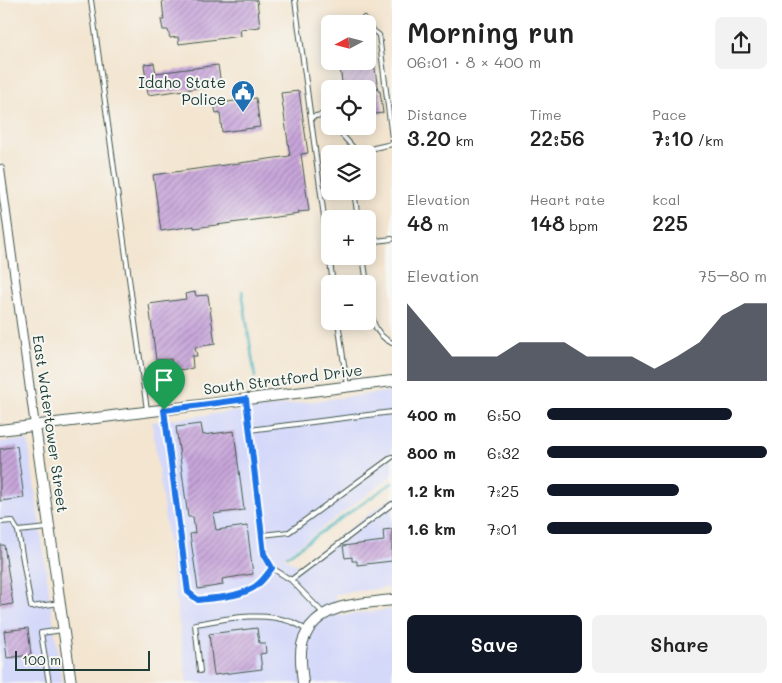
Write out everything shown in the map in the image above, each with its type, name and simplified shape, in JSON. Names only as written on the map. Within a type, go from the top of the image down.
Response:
[{"type":"street","name":"East Watertower Street","points":[[0,169],[60,603],[68,683]]},
{"type":"street","name":"South Stratford Drive","points":[[0,430],[392,381]]},
{"type":"street","points":[[303,683],[300,661],[302,644],[314,623],[324,614],[336,608],[392,600]]},
{"type":"lane","points":[[91,0],[147,412]]},
{"type":"lane","points":[[295,0],[332,275]]},
{"type":"lane","points":[[376,33],[379,35],[392,138]]},
{"type":"lane","points":[[311,117],[321,115]]},
{"type":"lane","points":[[343,135],[351,145]]},
{"type":"lane","points":[[376,148],[392,144]]},
{"type":"lane","points":[[376,241],[392,239]]},
{"type":"lane","points":[[376,329],[385,340],[392,343]]},
{"type":"lane","points":[[339,330],[347,387]]},
{"type":"lane","points":[[246,399],[264,554],[272,568],[291,580],[324,614]]},
{"type":"lane","points":[[164,410],[188,592],[198,600],[251,590],[272,568]]},
{"type":"lane","points":[[249,430],[392,412]]},
{"type":"lane","points":[[262,536],[289,532],[392,457]]},
{"type":"lane","points":[[291,580],[392,504]]},
{"type":"lane","points":[[0,522],[12,521],[18,532],[31,607],[60,603]]},
{"type":"lane","points":[[18,532],[49,528]]},
{"type":"lane","points":[[200,671],[195,624],[247,616],[275,618],[294,622],[308,631]]},
{"type":"lane","points":[[49,683],[41,633],[63,630]]},
{"type":"shaded area","points":[[392,391],[392,476],[283,557],[299,566],[392,497],[392,587],[334,594],[339,616],[392,609],[392,683],[187,683],[152,422]]},
{"type":"shaded area","points":[[28,440],[62,683],[0,683],[0,442]]},
{"type":"building","points":[[162,0],[257,0],[260,27],[240,29],[241,36],[179,44],[178,37],[170,38],[168,30],[163,30],[161,20],[164,20]]},
{"type":"building","points":[[154,63],[156,73],[218,65],[221,85],[148,95],[144,64]]},
{"type":"building","points":[[340,70],[375,70],[383,113],[376,114],[376,80],[342,80]]},
{"type":"building","points":[[299,91],[308,153],[301,154],[309,211],[298,212],[299,214],[161,231],[153,175],[290,156],[281,93]]},
{"type":"building","points":[[256,98],[260,127],[222,132],[220,112],[216,113],[214,104]]},
{"type":"building","points":[[195,292],[196,296],[208,295],[215,344],[195,347],[197,356],[192,356],[193,368],[173,371],[171,359],[156,360],[149,304],[186,299],[185,294]]},
{"type":"building","points":[[201,424],[203,435],[234,431],[244,510],[213,514],[216,530],[247,526],[253,574],[222,579],[223,585],[198,589],[190,534],[195,533],[193,517],[188,517],[176,427]]},
{"type":"building","points":[[17,446],[24,498],[0,501],[0,449]]},
{"type":"building","points":[[392,529],[392,561],[357,565],[357,561],[352,561],[352,557],[345,558],[343,546],[384,541],[383,530]]},
{"type":"building","points":[[0,545],[4,545],[13,604],[0,606]]},
{"type":"building","points":[[28,628],[31,655],[7,658],[4,631]]},
{"type":"building","points":[[257,628],[259,643],[265,643],[266,653],[260,654],[262,669],[214,675],[209,634]]},
{"type":"waterway","points":[[242,291],[255,377]]},
{"type":"waterway","points":[[287,556],[392,483]]},
{"type":"place","name":"Idaho State Police","points":[[243,113]]},
{"type":"route","points":[[246,399],[264,554],[272,568],[251,590],[198,600],[188,592],[164,410],[246,399]]}]
